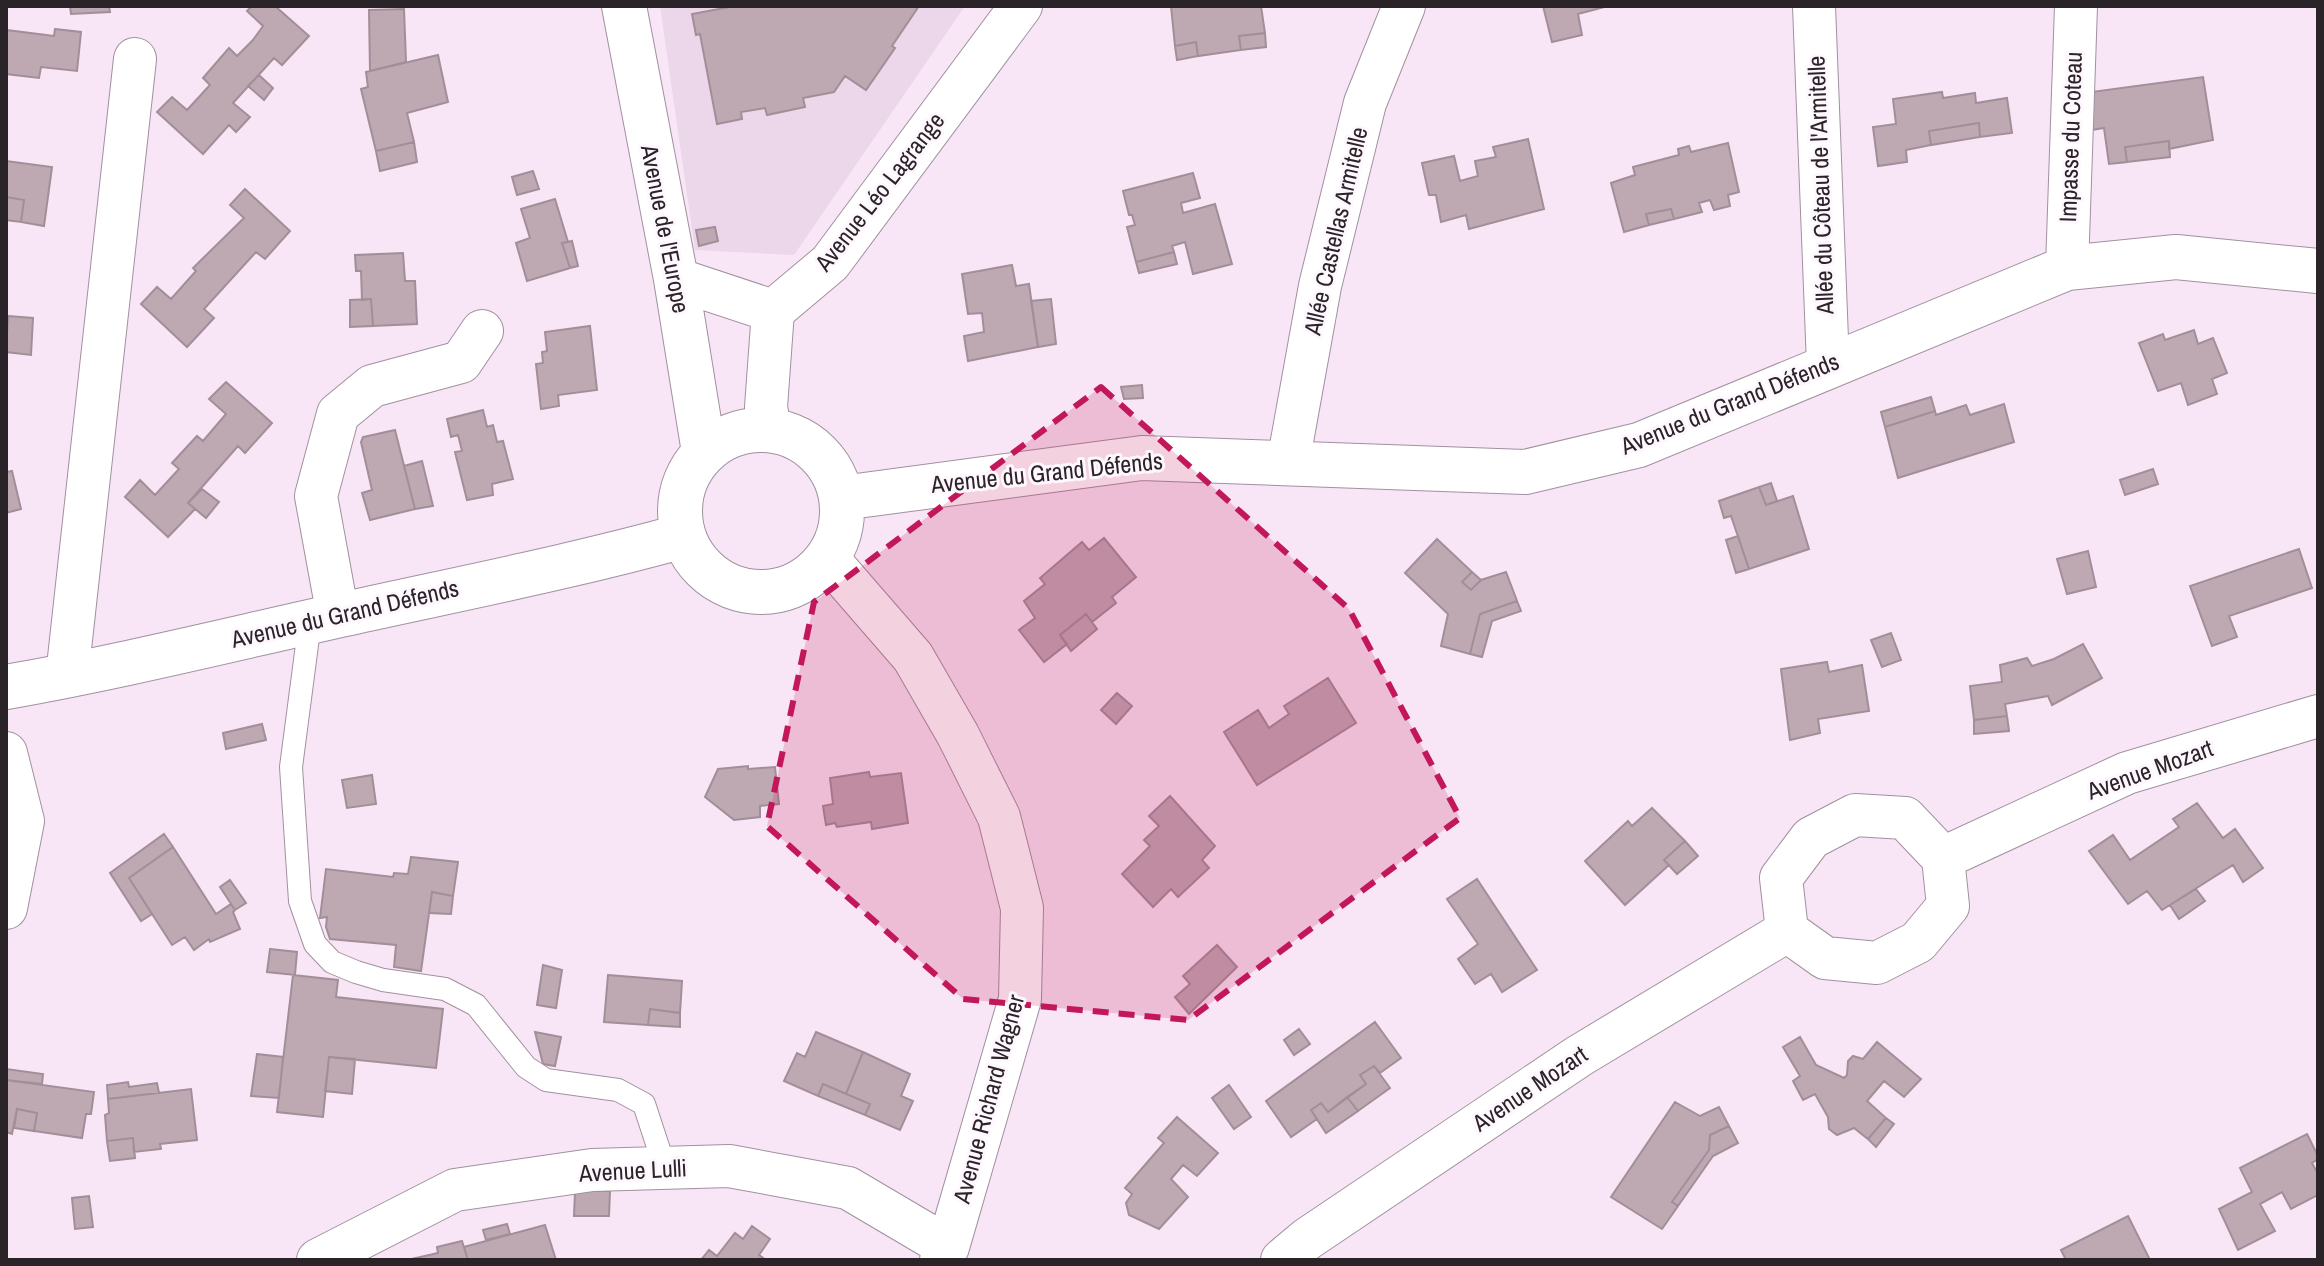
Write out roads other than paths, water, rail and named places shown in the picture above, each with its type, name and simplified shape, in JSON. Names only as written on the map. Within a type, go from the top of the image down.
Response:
[{"type":"street","name":"Avenue de l'Europe","points":[[624,6],[676,279],[704,452]]},
{"type":"street","name":"Avenue Léo Lagrange","points":[[773,311],[830,263],[1021,6]]},
{"type":"street","name":"Allée Castellas Armitelle","points":[[1288,463],[1320,286],[1365,103],[1404,6]]},
{"type":"street","name":"Allée du Côteau de l'Armitelle","points":[[1814,6],[1828,365]]},
{"type":"street","name":"Impasse du Coteau","points":[[2067,268],[2076,6]]},
{"type":"street","points":[[67,676],[135,59]]},
{"type":"street","name":"Avenue du Grand Défends","points":[[842,498],[1142,458],[1525,472],[1639,445],[2067,268],[2176,257],[2318,271]]},
{"type":"street","points":[[676,279],[773,311],[766,407],[770,429]]},
{"type":"street","points":[[324,619],[316,496],[338,414],[372,386],[461,362],[482,331]]},
{"type":"street","points":[[770,429],[796,437],[818,452],[834,473],[842,498],[840,530],[828,559],[812,575],[793,587],[771,592],[749,592],[727,586],[708,574],[693,557],[683,536],[680,500],[692,466],[704,452],[724,438],[746,431],[770,429]]},
{"type":"street","name":"Avenue du Grand Défends","points":[[6,687],[324,619],[683,536]]},
{"type":"street","name":"Avenue Richard Wagner","points":[[828,559],[913,657],[958,735],[999,817],[1022,908],[1020,999],[945,1253]]},
{"type":"street","name":"Avenue Mozart","points":[[1943,858],[2127,773],[2318,716]]},
{"type":"street","points":[[6,753],[23,821],[6,908]]},
{"type":"street","points":[[1855,815],[1905,818],[1943,858],[1948,906],[1918,942],[1877,963],[1825,958],[1787,931],[1781,878],[1811,838],[1855,815]]},
{"type":"street","name":"Avenue Mozart","points":[[1282,1260],[1307,1239],[1579,1056],[1787,931]]},
{"type":"street","name":"Avenue Lulli","points":[[318,1260],[455,1190],[592,1170],[729,1166],[848,1188],[945,1253]]},
{"type":"lane","points":[[324,619],[291,767],[300,901],[315,944],[332,962],[356,972],[383,980],[445,989],[476,1005],[526,1067],[546,1080],[618,1090],[644,1104],[665,1168]]}]
